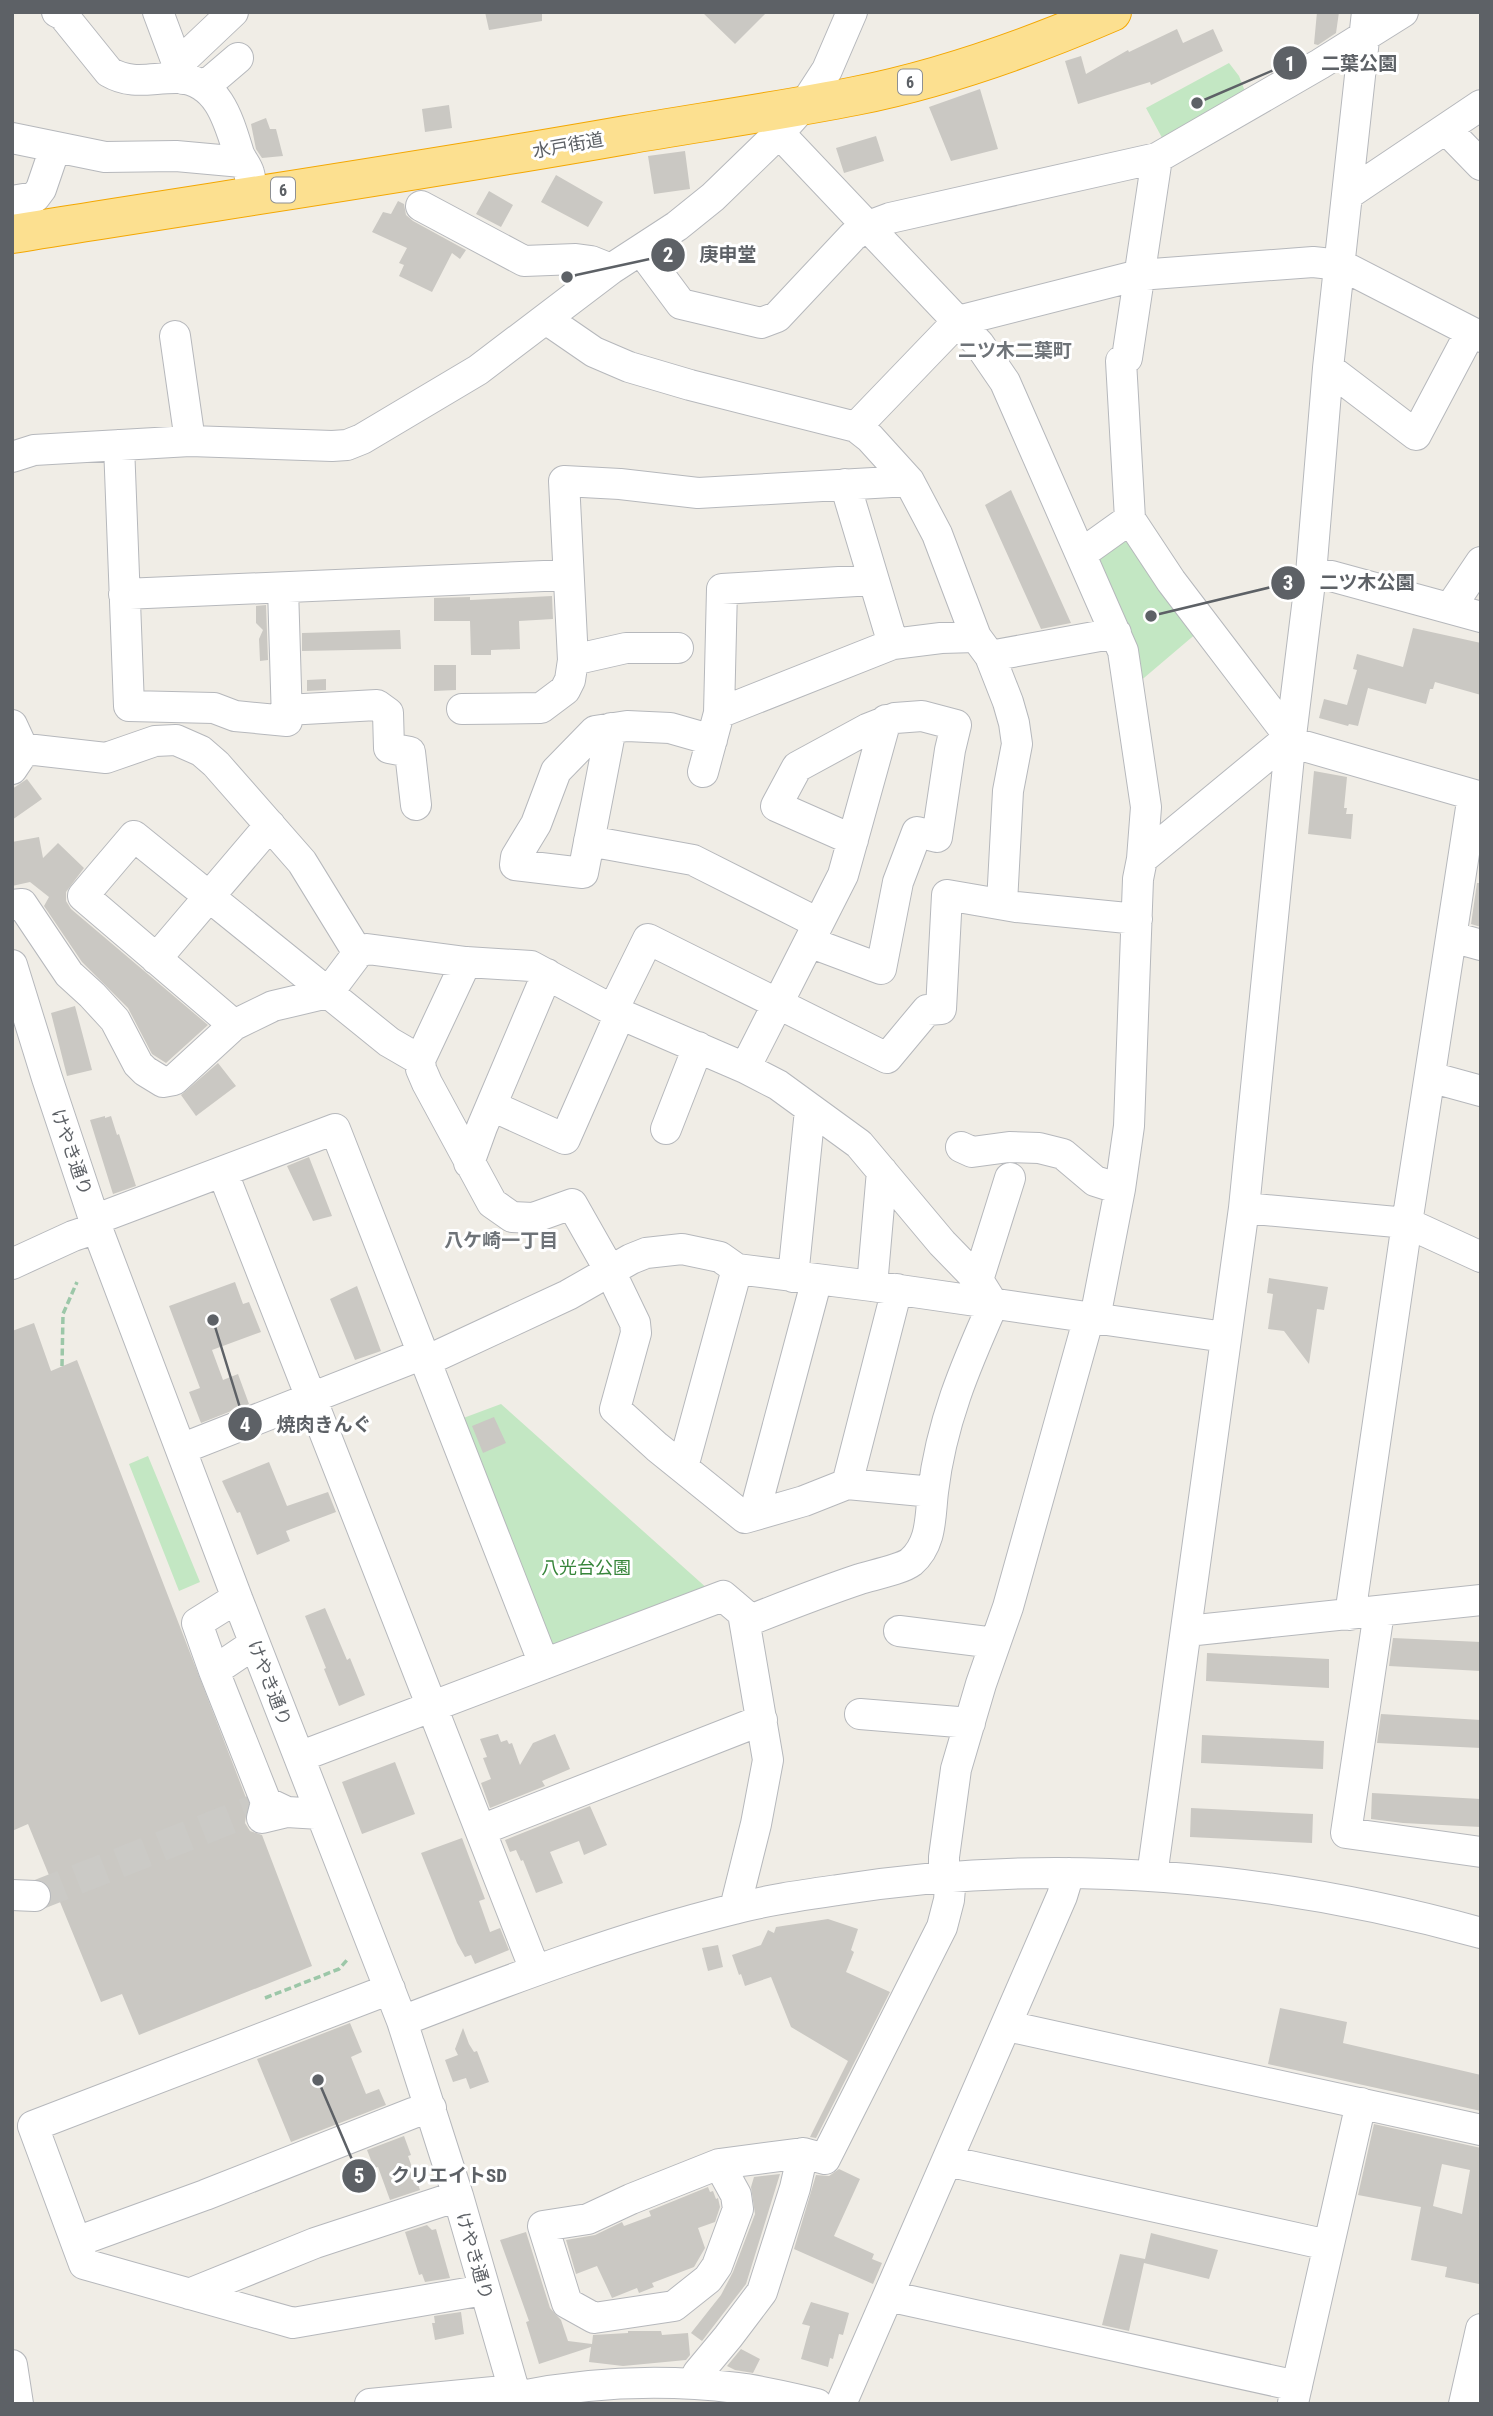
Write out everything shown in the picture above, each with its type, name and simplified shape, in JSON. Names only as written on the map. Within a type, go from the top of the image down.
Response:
[{"type":"highway","name":"水戸街道","points":[[12,234],[247,178],[555,148],[856,96],[941,73],[1067,32],[1112,12]]},
{"type":"street","points":[[57,12],[63,15],[109,72],[118,77],[136,81],[188,77],[238,58]]},
{"type":"street","points":[[158,12],[188,77],[226,113],[247,178]]},
{"type":"street","points":[[188,77],[233,12]]},
{"type":"street","points":[[12,457],[34,450],[119,444],[190,441],[331,446],[362,439],[478,370],[611,269],[677,226],[712,197],[779,133],[805,104],[827,70],[852,12]]},
{"type":"street","points":[[641,250],[681,304],[761,323],[777,317],[853,236],[866,227],[890,218],[1157,158],[1320,64],[1366,24],[1403,12]]},
{"type":"street","points":[[1152,1875],[1244,1208],[1290,738],[1311,574],[1328,368],[1366,24]]},
{"type":"street","points":[[1347,195],[1481,106]]},
{"type":"street","points":[[1446,130],[1481,165]]},
{"type":"street","points":[[719,2164],[736,2195],[738,2209],[717,2266],[708,2279],[674,2306],[594,2318],[567,2303],[543,2226],[588,2219],[719,2164],[803,2153],[825,2160],[942,1927],[949,1900],[944,1848],[956,1769],[995,1643],[1009,1607],[1092,1318],[1120,1189],[1129,1126],[1138,879],[1146,807],[1130,689],[1122,651],[1005,382],[979,344],[779,133]]},
{"type":"street","points":[[12,138],[105,157],[176,156],[247,178]]},
{"type":"street","points":[[12,201],[36,197],[55,148]]},
{"type":"street","points":[[1157,158],[1127,358],[1121,361],[1130,519],[1171,581],[1290,738],[1477,796],[1407,1223],[1350,1615]]},
{"type":"street","points":[[421,206],[524,261],[576,259],[591,261],[611,269]]},
{"type":"street","points":[[856,427],[958,321],[1139,275],[1312,262],[1341,265],[1476,335],[1416,435],[1328,368]]},
{"type":"street","points":[[546,319],[594,352],[629,366],[690,386],[856,427],[870,438],[909,481],[937,534],[1008,702],[1014,723],[1017,744],[1008,791],[1002,904]]},
{"type":"street","points":[[175,335],[190,441]]},
{"type":"street","points":[[119,444],[129,706],[214,708],[235,716],[287,721],[283,588]]},
{"type":"street","points":[[462,709],[541,708],[565,690],[570,680],[573,660],[564,481],[698,493],[909,481]]},
{"type":"street","points":[[845,484],[893,644]]},
{"type":"street","points":[[1081,554],[1130,519]]},
{"type":"street","points":[[1450,608],[1481,562]]},
{"type":"street","points":[[1311,574],[1331,576],[1481,617]]},
{"type":"street","points":[[124,594],[568,575]]},
{"type":"street","points":[[703,772],[715,727],[722,589],[873,580]]},
{"type":"street","points":[[611,728],[583,873],[514,865],[536,824],[556,771],[596,732],[611,728],[626,726],[715,727],[893,644],[941,638],[983,647],[1116,633]]},
{"type":"street","points":[[573,660],[626,649],[678,648]]},
{"type":"street","points":[[286,710],[377,705],[388,713],[389,748],[410,752],[416,805]]},
{"type":"street","points":[[589,841],[693,860],[881,969],[898,882],[917,832],[937,837],[956,724],[922,716],[886,720],[797,767],[776,806],[853,840]]},
{"type":"street","points":[[744,1068],[843,875],[886,720]]},
{"type":"street","points":[[1142,859],[1290,738]]},
{"type":"street","points":[[16,748],[106,758],[155,741],[176,740],[186,743],[216,764],[302,862],[358,953]]},
{"type":"street","points":[[156,959],[270,825]]},
{"type":"street","points":[[234,1025],[83,896],[134,836],[389,1042],[420,1060]]},
{"type":"street","points":[[492,1106],[565,1139],[648,939],[887,1058],[927,1010],[941,1009],[947,895],[1016,907],[1137,919]]},
{"type":"street","points":[[12,905],[22,904],[69,974],[115,1020],[138,1064],[163,1082],[174,1080],[234,1025],[274,1006],[328,993],[358,953],[367,949],[466,962],[531,967],[616,1012],[778,1085],[859,1144],[985,1292]]},
{"type":"street","points":[[1452,937],[1481,945]]},
{"type":"street","points":[[466,962],[420,1060],[421,1069],[468,1163],[492,1203],[512,1217],[533,1218],[572,1204],[610,1271],[635,1324],[636,1333],[615,1409],[657,1447],[745,1518],[804,1501],[847,1484],[933,1492]]},
{"type":"street","name":"けやき通り","points":[[12,965],[96,1224],[254,1644],[402,2021],[458,2196],[516,2397]]},
{"type":"street","points":[[468,1163],[547,974]]},
{"type":"street","points":[[666,1129],[698,1047]]},
{"type":"street","points":[[1430,1077],[1481,1091]]},
{"type":"street","points":[[754,1515],[805,1278],[810,1110]]},
{"type":"street","points":[[12,1264],[96,1224],[335,1129],[544,1664]]},
{"type":"street","points":[[961,1147],[972,1152],[1009,1147],[1039,1148],[1063,1154],[1095,1181],[1120,1189]]},
{"type":"street","points":[[847,1484],[885,1287],[882,1171]]},
{"type":"street","points":[[223,1172],[535,1970]]},
{"type":"street","points":[[745,1622],[819,1593],[910,1563],[924,1544],[930,1529],[933,1492],[948,1417],[985,1292],[1010,1178]]},
{"type":"street","points":[[1244,1208],[1407,1223],[1481,1257]]},
{"type":"street","points":[[181,1449],[425,1357],[568,1295],[631,1259],[682,1249],[720,1257],[737,1269],[885,1287],[985,1292],[1092,1318],[1225,1337]]},
{"type":"street","points":[[683,1467],[737,1269]]},
{"type":"street","points":[[299,1757],[723,1596],[743,1613],[768,1760],[756,1824],[735,1908]]},
{"type":"street","points":[[237,1598],[197,1623],[214,1671],[271,1810],[320,1814]]},
{"type":"street","points":[[1187,1631],[1481,1601]]},
{"type":"street","points":[[1379,1612],[1346,1833],[1481,1852]]},
{"type":"street","points":[[900,1631],[995,1643]]},
{"type":"street","points":[[214,1671],[254,1644]]},
{"type":"street","points":[[860,1714],[970,1723]]},
{"type":"street","points":[[481,1830],[762,1720]]},
{"type":"street","points":[[841,2404],[1007,2026],[1062,1896],[1069,1873]]},
{"type":"street","points":[[402,2021],[535,1970],[735,1908],[877,1884],[948,1876],[1069,1873],[1152,1875],[1264,1887],[1354,1902],[1481,1933]]},
{"type":"street","points":[[390,1990],[33,2126],[84,2264],[293,2323],[484,2290]]},
{"type":"street","points":[[1007,2026],[1481,2130]]},
{"type":"street","points":[[888,2296],[1295,2395],[1361,2103]]},
{"type":"street","points":[[76,2242],[431,2108]]},
{"type":"street","points":[[694,2384],[698,2373],[762,2292],[795,2188],[803,2153]]},
{"type":"street","points":[[947,2161],[1328,2245]]},
{"type":"street","points":[[189,2294],[315,2244],[458,2196]]},
{"type":"street","points":[[1464,2404],[1481,2329]]},
{"type":"street","points":[[12,2365],[18,2404]]},
{"type":"street","points":[[370,2404],[516,2397],[555,2389],[596,2395],[694,2384],[740,2388],[817,2404]]},
{"type":"path","points":[[62,1366],[63,1314],[77,1282]]},
{"type":"path","points":[[265,1998],[339,1969],[348,1959]]},
{"type":"green space","points":[[1229,63],[1239,76],[1248,99],[1167,147],[1146,108]]},
{"type":"green space","points":[[1132,534],[1198,632],[1138,683],[1090,559]]},
{"type":"green space","name":"八光台公園","points":[[501,1404],[709,1590],[555,1649],[547,1645],[458,1420]]},
{"type":"green space","points":[[148,1456],[200,1582],[179,1591],[129,1464]]},
{"type":"building","points":[[485,12],[542,12],[542,21],[489,30]]},
{"type":"building","points":[[702,12],[767,12],[735,44]]},
{"type":"building","points":[[1317,12],[1339,12],[1336,33],[1318,45],[1314,44]]},
{"type":"building","points":[[1177,29],[1183,43],[1213,29],[1223,51],[1151,85],[1150,82],[1078,104],[1065,61],[1081,56],[1086,74],[1128,50],[1129,52]]},
{"type":"building","points":[[980,89],[998,149],[951,161],[929,107]]},
{"type":"building","points":[[449,105],[452,128],[425,132],[422,109]]},
{"type":"building","points":[[266,118],[270,129],[276,129],[283,156],[262,158],[256,149],[251,124]]},
{"type":"building","points":[[876,136],[884,161],[844,173],[836,148]]},
{"type":"building","points":[[685,151],[690,189],[654,194],[648,156]]},
{"type":"building","points":[[556,175],[603,202],[588,227],[541,202]]},
{"type":"building","points":[[489,191],[513,205],[501,227],[476,214]]},
{"type":"building","points":[[398,201],[404,204],[406,215],[413,221],[466,250],[460,259],[452,253],[432,292],[399,276],[404,265],[399,263],[407,248],[372,232],[383,212],[391,214]]},
{"type":"building","points":[[1011,490],[1071,623],[1041,629],[985,505]]},
{"type":"building","points":[[552,596],[553,619],[519,621],[520,649],[491,650],[491,655],[471,655],[470,621],[434,621],[434,598],[470,597],[470,600]]},
{"type":"building","points":[[266,605],[268,660],[260,661],[259,639],[263,630],[256,623],[256,606]]},
{"type":"building","points":[[1413,628],[1481,643],[1481,695],[1435,682],[1426,704],[1368,688],[1358,726],[1319,718],[1324,699],[1347,705],[1357,670],[1353,669],[1357,654],[1403,667]]},
{"type":"building","points":[[400,630],[401,649],[302,651],[302,633]]},
{"type":"building","points":[[434,665],[456,665],[456,690],[434,691]]},
{"type":"building","points":[[326,679],[326,690],[307,691],[307,680]]},
{"type":"building","points":[[1314,771],[1347,777],[1344,808],[1347,808],[1346,814],[1353,814],[1351,839],[1308,834]]},
{"type":"building","points":[[27,779],[42,799],[12,820],[12,789]]},
{"type":"building","points":[[39,837],[43,858],[58,843],[84,868],[66,892],[66,901],[71,909],[208,1025],[166,1063],[152,1054],[128,1008],[82,962],[44,906],[49,897],[30,882],[12,886],[12,842]]},
{"type":"building","points":[[1477,883],[1481,883],[1481,927],[1471,924]]},
{"type":"building","points":[[75,1006],[92,1070],[67,1076],[51,1013]]},
{"type":"building","points":[[218,1063],[236,1086],[196,1116],[181,1095]]},
{"type":"building","points":[[111,1116],[117,1135],[119,1134],[136,1186],[113,1194],[90,1120]]},
{"type":"building","points":[[309,1157],[332,1216],[313,1221],[287,1166]]},
{"type":"building","points":[[1269,1278],[1328,1287],[1324,1310],[1317,1309],[1309,1364],[1284,1331],[1268,1329],[1273,1294],[1267,1293]]},
{"type":"building","points":[[235,1282],[243,1304],[249,1302],[261,1332],[212,1350],[223,1380],[238,1374],[249,1404],[201,1423],[189,1392],[200,1388],[169,1306]]},
{"type":"building","points":[[357,1286],[381,1351],[355,1360],[330,1299]]},
{"type":"building","points":[[34,1323],[51,1371],[77,1360],[248,1803],[245,1823],[250,1831],[262,1835],[312,1966],[139,2035],[122,1994],[101,2002],[28,1824],[12,1831],[12,1331]]},
{"type":"building","points":[[494,1417],[506,1443],[483,1453],[472,1426]]},
{"type":"building","points":[[269,1462],[287,1506],[328,1492],[336,1512],[286,1531],[290,1541],[257,1555],[240,1512],[237,1513],[222,1481]]},
{"type":"building","points":[[325,1608],[365,1695],[339,1706],[305,1616]]},
{"type":"building","points":[[1393,1638],[1481,1642],[1481,1671],[1389,1666]]},
{"type":"building","points":[[1207,1653],[1329,1659],[1329,1688],[1206,1681]]},
{"type":"building","points":[[1381,1714],[1481,1720],[1481,1748],[1377,1743]]},
{"type":"building","points":[[498,1734],[501,1742],[507,1740],[509,1744],[512,1743],[520,1765],[533,1743],[555,1734],[570,1769],[542,1781],[545,1786],[490,1808],[481,1783],[491,1779],[483,1758],[487,1757],[480,1739]]},
{"type":"building","points":[[1202,1735],[1324,1741],[1323,1769],[1201,1763]]},
{"type":"building","points":[[395,1762],[415,1814],[362,1834],[342,1782]]},
{"type":"building","points":[[1372,1793],[1481,1799],[1481,1827],[1371,1819]]},
{"type":"building","points":[[590,1806],[607,1845],[584,1855],[579,1841],[550,1852],[563,1883],[536,1893],[523,1860],[521,1861],[516,1850],[510,1852],[505,1840]]},
{"type":"building","points":[[1191,1808],[1313,1814],[1312,1843],[1190,1837]]},
{"type":"building","points":[[462,1838],[485,1899],[479,1901],[490,1932],[500,1928],[509,1950],[475,1964],[471,1955],[465,1957],[457,1943],[421,1853]]},
{"type":"building","points":[[828,1919],[858,1929],[851,1950],[854,1952],[846,1972],[890,1992],[816,2138],[810,2137],[848,2061],[791,2027],[771,1977],[745,1986],[732,1955],[761,1945],[768,1930],[774,1933],[776,1927]]},
{"type":"building","points":[[718,1945],[723,1967],[708,1971],[702,1948]]},
{"type":"building","points":[[1280,2008],[1347,2022],[1343,2043],[1481,2075],[1481,2111],[1268,2064]]},
{"type":"building","points":[[350,2023],[362,2052],[351,2057],[366,2094],[379,2089],[386,2105],[291,2142],[257,2059]]},
{"type":"building","points":[[463,2028],[469,2044],[474,2052],[477,2051],[489,2082],[470,2089],[466,2078],[453,2082],[445,2060],[458,2055],[455,2049]]},
{"type":"building","points":[[1374,2124],[1481,2148],[1479,2284],[1445,2277],[1447,2267],[1411,2260],[1421,2207],[1358,2195]],"holes":[[[1442,2164],[1470,2170],[1462,2214],[1433,2206]]]},
{"type":"building","points":[[404,2136],[420,2190],[390,2200],[378,2167],[374,2168],[367,2150]]},
{"type":"building","points":[[839,2169],[860,2179],[834,2236],[874,2254],[872,2259],[882,2263],[873,2284],[794,2249],[816,2175],[829,2176]]},
{"type":"building","points":[[780,2174],[746,2284],[702,2341],[691,2333],[721,2295],[733,2272],[755,2214],[751,2187],[754,2177]]},
{"type":"building","points":[[708,2187],[716,2199],[718,2198],[720,2207],[715,2222],[698,2228],[705,2248],[694,2267],[652,2283],[654,2287],[639,2293],[637,2288],[612,2298],[597,2266],[576,2274],[566,2240],[595,2235],[622,2222],[624,2226],[651,2216],[649,2211]]},
{"type":"building","points":[[427,2225],[432,2230],[436,2229],[450,2278],[425,2282],[422,2274],[419,2275],[405,2232]]},
{"type":"building","points":[[526,2232],[550,2308],[561,2320],[568,2341],[592,2344],[593,2335],[628,2331],[661,2331],[662,2335],[688,2333],[690,2355],[686,2360],[623,2366],[589,2362],[591,2347],[539,2364],[526,2322],[529,2321],[500,2240]]},
{"type":"building","points":[[1151,2233],[1218,2250],[1209,2279],[1144,2263],[1129,2331],[1102,2325],[1120,2254],[1145,2259]]},
{"type":"building","points":[[811,2302],[849,2313],[843,2335],[839,2334],[833,2359],[830,2358],[828,2367],[801,2359],[810,2326],[802,2324]]},
{"type":"building","points":[[461,2312],[464,2334],[435,2340],[432,2323],[435,2323],[434,2316]]},
{"type":"building","points":[[741,2349],[760,2359],[753,2373],[727,2366]]},
{"type":"tunnel","points":[[35,1896],[258,1808],[266,1802]]},
{"type":"place","name":"二葉公園","points":[[1197,103]]},
{"type":"place","name":"庚申堂","points":[[567,277]]},
{"type":"place","name":"二ツ木公園","points":[[1151,616]]},
{"type":"place","name":"焼肉きんぐ","points":[[213,1320]]},
{"type":"place","name":"クリエイトSD","points":[[318,2080]]},
{"type":"district","name":"二ツ木二葉町","points":[[1015,350]]},
{"type":"district","name":"八ケ崎一丁目","points":[[501,1240]]}]
